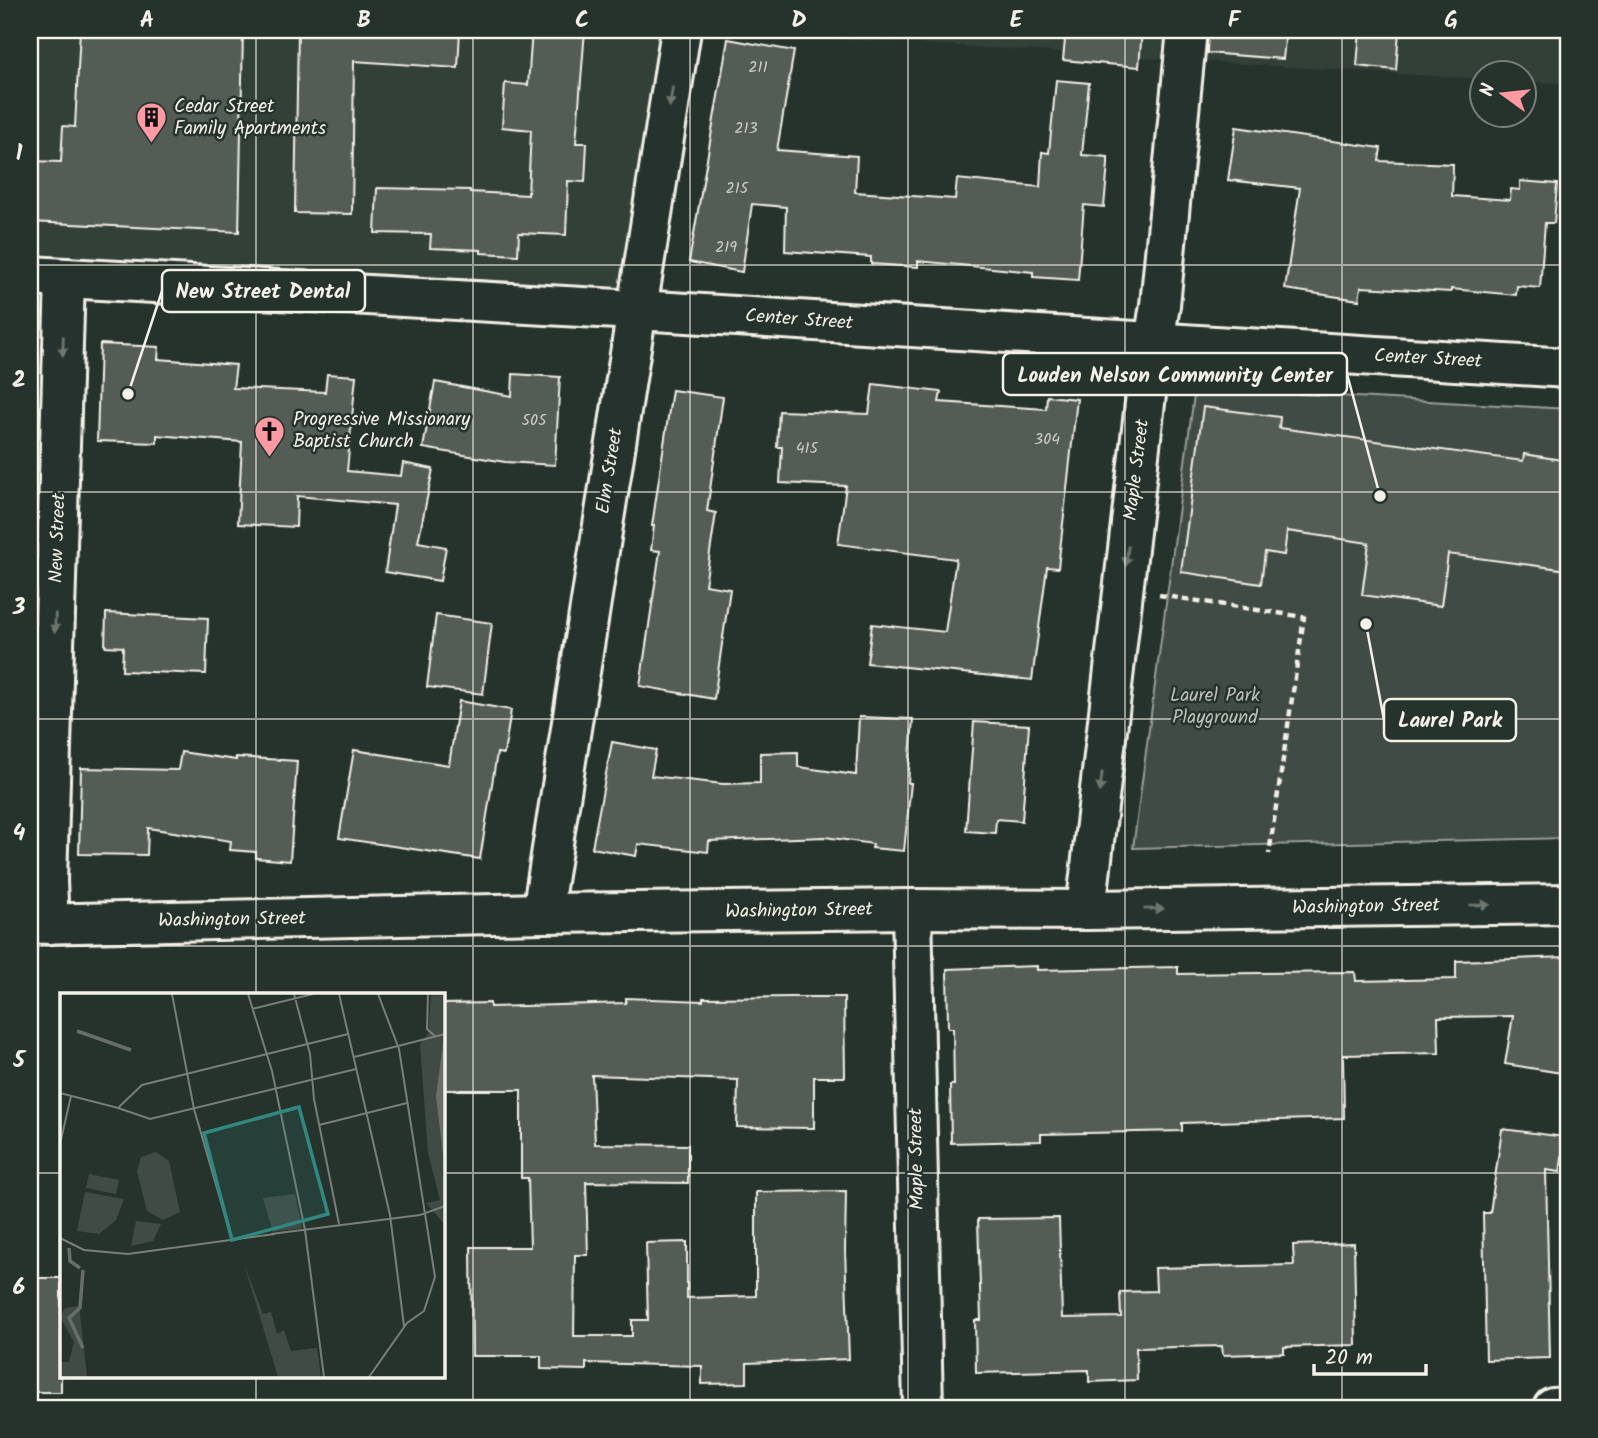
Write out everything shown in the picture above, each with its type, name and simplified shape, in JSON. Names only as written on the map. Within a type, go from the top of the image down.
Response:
[{"type":"street","name":"Elm Street","points":[[541,914],[681,30]]},
{"type":"street","name":"Maple Street","points":[[1086,910],[1147,386],[1156,343],[1187,30]]},
{"type":"street","name":"Center Street","points":[[47,277],[1568,368]]},
{"type":"street","name":"New Street","points":[[39,924],[47,881],[47,277]]},
{"type":"street","name":"Washington Street","points":[[39,924],[912,909],[1086,910],[1568,904]]},
{"type":"street","name":"Maple Street","points":[[912,909],[923,1408]]},
{"type":"street","points":[[1553,1408],[1568,1407]]},
{"type":"path","points":[[1152,594],[1304,617],[1269,854]]},
{"type":"shaded area","points":[[30,30],[683,30],[633,308],[30,276]]},
{"type":"shaded area","points":[[704,30],[1568,30],[1568,84],[1538,82],[1538,60],[1468,60],[1468,78]]},
{"type":"green space","name":"Laurel Park Playground","points":[[1195,388],[1568,409],[1568,838],[1133,848]]},
{"type":"building","name":"Cedar Street Family Apartments","points":[[80,30],[243,30],[239,232],[30,222],[30,161],[61,162],[63,126],[75,127]]},
{"type":"building","points":[[298,30],[460,30],[458,68],[354,61],[352,214],[295,213]]},
{"type":"building","points":[[532,30],[585,30],[576,143],[587,143],[585,182],[568,181],[566,235],[519,233],[518,255],[430,248],[431,234],[375,233],[377,188],[470,190],[528,195],[531,130],[502,127],[505,83],[528,85]]},
{"type":"building","points":[[1066,30],[1142,30],[1139,67],[1063,60]]},
{"type":"building","points":[[1208,30],[1286,30],[1283,59],[1207,53]]},
{"type":"building","points":[[1360,30],[1399,30],[1396,70],[1357,66]]},
{"type":"building","points":[[728,39],[794,51],[777,150],[857,156],[855,192],[955,199],[957,179],[1040,187],[1042,152],[1049,153],[1056,80],[1089,83],[1082,155],[1108,157],[1108,164],[1104,207],[1084,205],[1078,280],[1033,277],[1033,272],[918,261],[918,267],[871,264],[871,257],[785,251],[786,207],[752,204],[742,272],[689,262]]},
{"type":"building","points":[[1236,127],[1381,148],[1379,161],[1453,164],[1452,196],[1510,200],[1511,189],[1520,190],[1520,181],[1557,184],[1554,223],[1545,223],[1540,288],[1517,286],[1516,295],[1451,289],[1451,292],[1361,287],[1359,300],[1285,289],[1300,188],[1228,180]]},
{"type":"building","points":[[100,344],[159,347],[158,359],[236,365],[233,388],[325,392],[327,374],[356,376],[347,471],[401,476],[403,463],[433,469],[418,542],[446,547],[440,581],[385,572],[395,505],[297,496],[296,527],[238,524],[242,442],[157,435],[157,443],[97,441]]},
{"type":"building","points":[[513,374],[560,377],[555,465],[505,462],[423,448],[435,382],[512,396]]},
{"type":"building","points":[[873,384],[941,392],[939,402],[1046,409],[1047,396],[1077,399],[1058,568],[1047,567],[1032,680],[867,663],[872,624],[945,632],[956,559],[838,544],[846,486],[780,483],[782,447],[777,447],[779,411],[869,414]]},
{"type":"building","points":[[672,390],[723,397],[707,511],[716,513],[705,585],[730,589],[714,699],[640,686],[660,551],[651,550],[652,526]]},
{"type":"building","points":[[1203,407],[1280,417],[1279,428],[1523,461],[1524,454],[1568,461],[1568,570],[1448,554],[1441,606],[1362,595],[1369,543],[1287,531],[1284,555],[1265,552],[1261,584],[1181,572]]},
{"type":"building","points":[[106,613],[208,618],[206,674],[122,671],[123,647],[105,646]]},
{"type":"building","points":[[436,615],[492,623],[483,694],[427,687]]},
{"type":"building","points":[[459,701],[511,710],[504,754],[497,753],[480,859],[339,838],[354,750],[449,765]]},
{"type":"building","points":[[859,717],[913,719],[908,783],[911,783],[904,851],[872,848],[873,844],[825,837],[709,841],[708,852],[638,844],[636,856],[592,848],[612,742],[656,750],[651,776],[723,784],[760,783],[760,753],[798,752],[798,767],[856,775]]},
{"type":"building","points":[[974,722],[1029,725],[1022,821],[996,819],[995,833],[966,831]]},
{"type":"building","points":[[181,752],[236,760],[236,757],[297,761],[290,861],[256,858],[256,852],[230,850],[231,841],[148,828],[147,855],[79,854],[81,768],[178,770]]},
{"type":"building","points":[[1568,957],[1568,1074],[1505,1064],[1513,1016],[1438,1017],[1439,1053],[1343,1055],[1344,1118],[1182,1123],[1182,1131],[1041,1134],[1041,1141],[951,1143],[953,1028],[948,1028],[947,969],[1037,966],[1037,970],[1178,967],[1178,974],[1355,972],[1356,981],[1456,979],[1456,961]]},
{"type":"building","points":[[844,997],[845,1077],[814,1077],[814,1128],[737,1127],[738,1080],[592,1075],[595,1144],[688,1145],[688,1183],[586,1182],[588,1255],[575,1255],[574,1336],[632,1336],[632,1320],[648,1320],[646,1243],[687,1242],[687,1298],[756,1296],[756,1192],[846,1191],[849,1359],[747,1363],[747,1383],[702,1384],[702,1366],[586,1363],[586,1370],[541,1369],[541,1356],[472,1356],[471,1247],[530,1247],[528,1178],[521,1178],[521,1090],[444,1090],[444,1004],[490,1003],[490,1007],[626,1003],[626,998],[703,1001],[703,998]]},
{"type":"building","points":[[1502,1129],[1565,1137],[1560,1172],[1546,1170],[1550,1358],[1486,1360],[1483,1213],[1490,1213]]},
{"type":"building","points":[[1059,1218],[1062,1318],[1121,1317],[1120,1292],[1156,1291],[1155,1268],[1294,1265],[1293,1245],[1354,1243],[1356,1345],[1284,1347],[1284,1353],[1223,1355],[1222,1346],[1136,1348],[1137,1380],[1089,1382],[1089,1370],[976,1373],[975,1320],[981,1320],[978,1219]]},
{"type":"building","points":[[31,1278],[60,1278],[61,1392],[33,1392]]},
{"type":"place","name":"Cedar Street Family Apartments","points":[[151,145]]},
{"type":"place","name":"New Street Dental","points":[[128,394]]},
{"type":"place","name":"Progressive Missionary Baptist Church","points":[[270,458]]},
{"type":"place","name":"Louden Nelson Community Center","points":[[1380,496]]},
{"type":"place","name":"Laurel Park","points":[[1366,624]]}]
